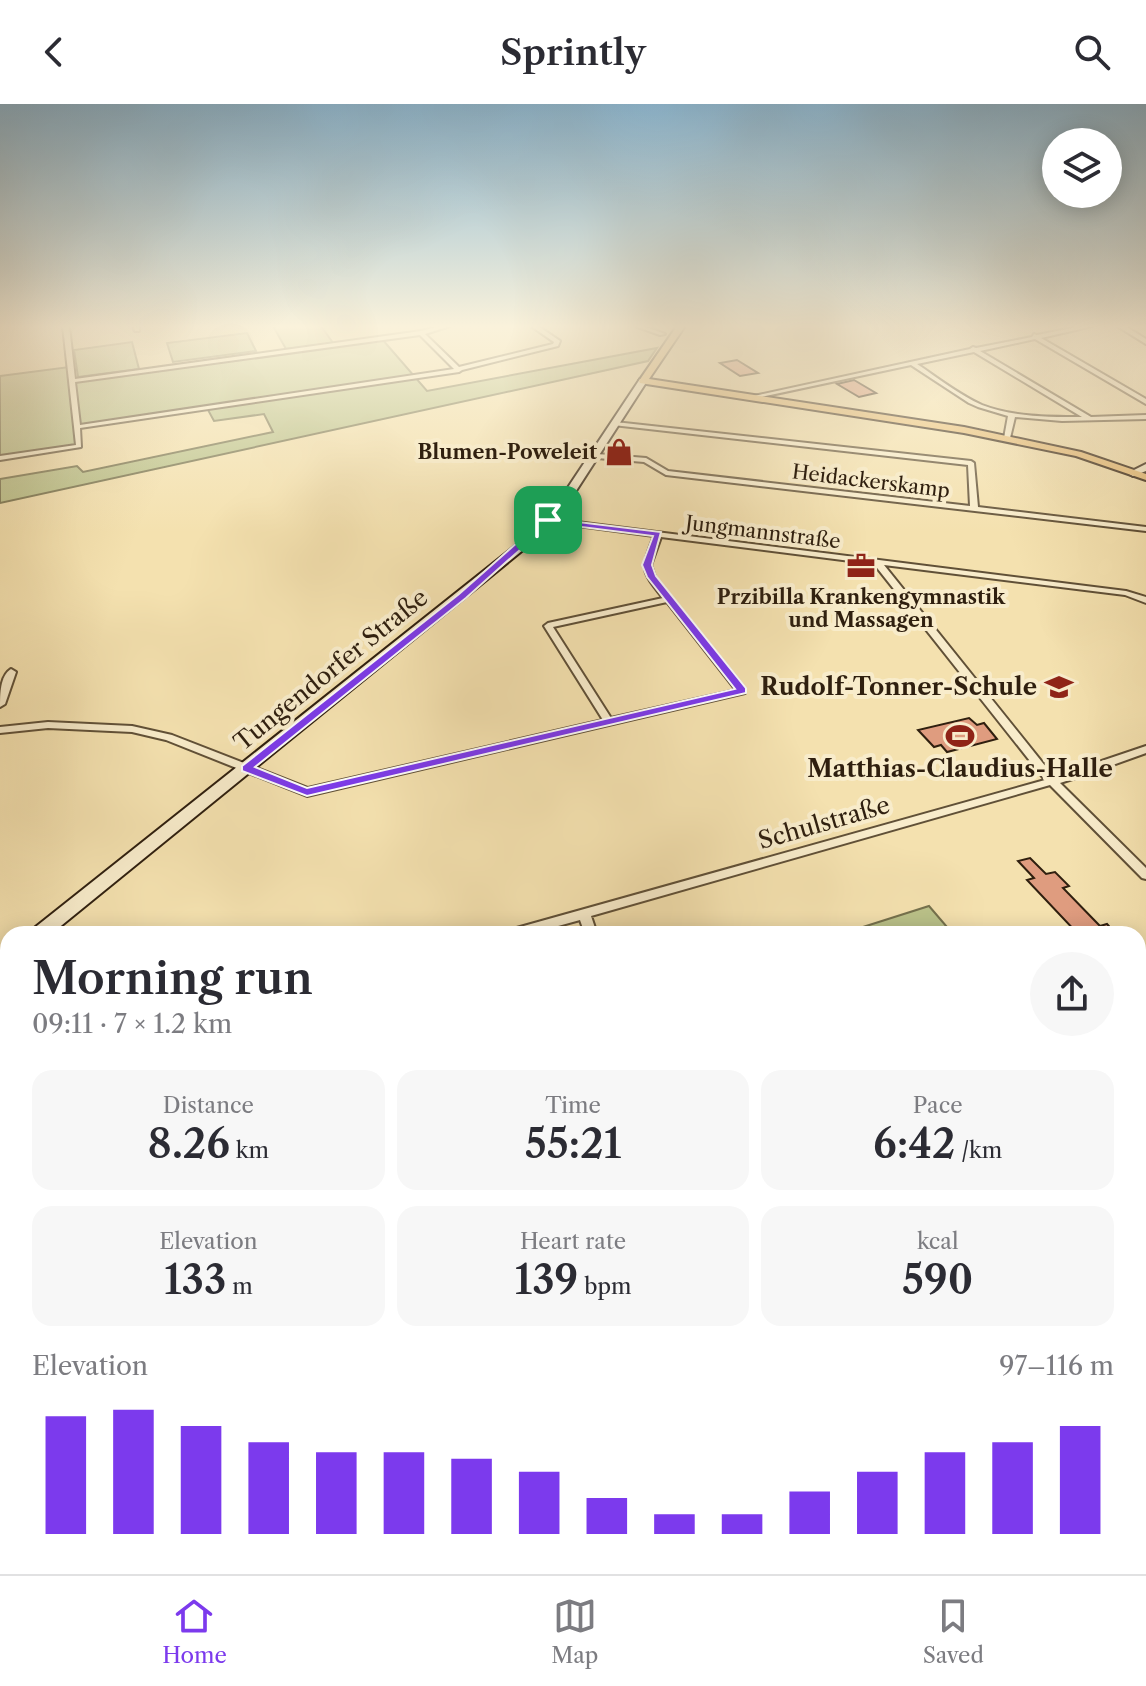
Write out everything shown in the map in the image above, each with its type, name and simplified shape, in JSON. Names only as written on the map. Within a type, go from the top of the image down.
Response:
[{"type":"main road","name":"Tungendorfer Straße","points":[[49,926],[474,586],[548,520],[597,456],[634,395]]},
{"type":"main road","points":[[736,395],[1007,438],[1146,474]]},
{"type":"street","points":[[0,458],[79,446],[73,395]]},
{"type":"street","points":[[77,427],[290,395]]},
{"type":"street","points":[[752,397],[763,395]]},
{"type":"street","points":[[961,395],[976,404],[1012,414],[1089,419],[1146,417]]},
{"type":"street","points":[[1049,395],[1089,419]]},
{"type":"street","points":[[1007,438],[1012,414]]},
{"type":"street","points":[[619,419],[971,463],[974,508]]},
{"type":"street","name":"Heidackerskamp","points":[[597,456],[646,460],[666,473],[1146,529]]},
{"type":"street","name":"Jungmannstraße","points":[[548,520],[1126,593],[1146,600]]},
{"type":"street","points":[[0,730],[48,725],[132,729],[169,737],[307,792],[742,691],[669,599],[647,565],[658,534]]},
{"type":"street","points":[[878,563],[1052,781],[1146,875]]},
{"type":"street","points":[[608,721],[548,626],[669,599]]},
{"type":"street","points":[[0,704],[11,672]]},
{"type":"street","name":"Schulstraße","points":[[541,926],[1052,781],[1146,749]]},
{"type":"street","points":[[584,914],[588,926]]},
{"type":"green space","points":[[0,395],[495,395],[0,503],[0,479],[77,466],[83,472],[273,432],[264,414],[214,421],[207,408],[78,427],[79,446],[0,458]]},
{"type":"green space","points":[[929,906],[946,926],[866,926]]},
{"type":"building","name":"Matthias-Claudius-Halle","points":[[969,718],[977,725],[984,723],[997,739],[947,752],[941,745],[934,747],[918,730]]},
{"type":"building","points":[[1030,858],[1046,874],[1055,872],[1069,886],[1063,888],[1100,926],[1070,926],[1027,880],[1034,878],[1018,861]]},
{"type":"place","name":"Blumen-Poweleit","points":[[619,452]]},
{"type":"place","name":"Przibilla Krankengymnastik und Massagen","points":[[861,566]]},
{"type":"place","name":"Rudolf-Tonner-Schule","points":[[1059,687]]},
{"type":"place","name":"Matthias-Claudius-Halle","points":[[960,736]]},
{"type":"route","points":[[548,520],[658,534],[647,565],[651,577],[742,691],[307,792],[246,768],[463,596],[548,520]]}]
